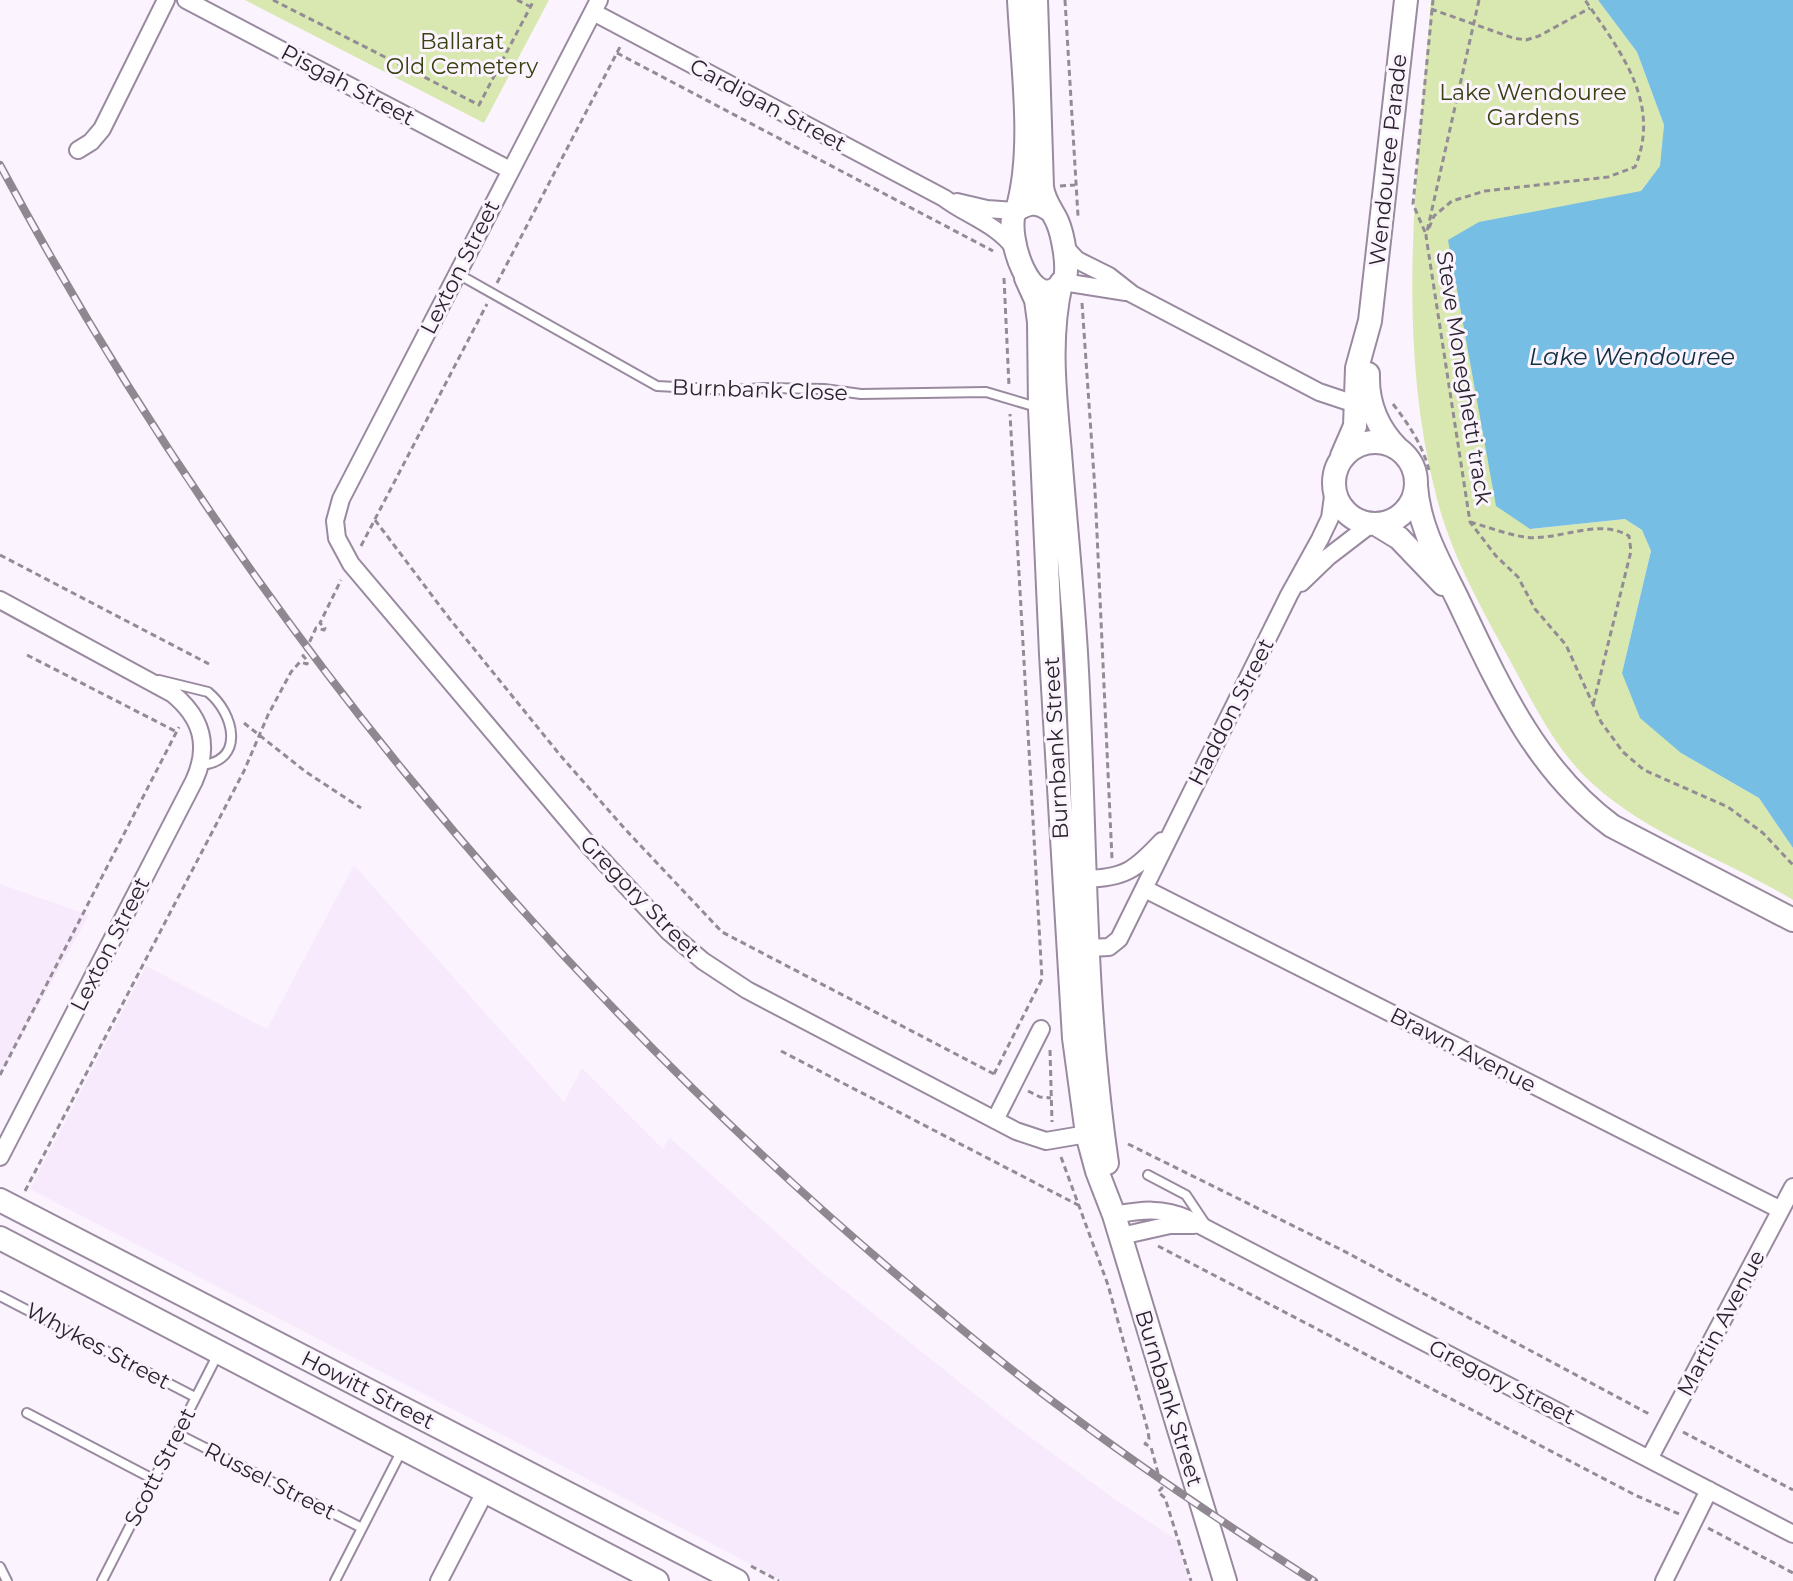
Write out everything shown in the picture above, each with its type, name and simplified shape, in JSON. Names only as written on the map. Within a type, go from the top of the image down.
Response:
[{"type":"main road","points":[[1019,0],[1026,147],[1023,187],[1011,228],[1008,254],[1015,277],[1046,290],[1054,289],[1062,282],[1067,268],[1058,222],[1042,187],[1036,0]]},
{"type":"main road","name":"Wendouree Parade","points":[[1398,449],[1382,431],[1369,398],[1370,321],[1406,0]]},
{"type":"main road","points":[[1016,210],[1027,203],[1050,210]]},
{"type":"main road","name":"Burnbank Street","points":[[1015,277],[1034,294],[1039,314],[1040,408],[1074,880],[1089,948],[1097,1076],[1118,1226]]},
{"type":"main road","name":"Burnbank Street","points":[[1062,282],[1054,330],[1054,376],[1076,652],[1074,880],[1067,937],[1074,1038],[1087,1134],[1097,1171],[1118,1226],[1225,1581]]},
{"type":"main road","name":"Wendouree Parade","points":[[1342,456],[1355,426],[1357,368],[1370,321]]},
{"type":"main road","points":[[1458,600],[1399,538],[1346,513],[1338,502],[1333,478],[1342,456],[1354,446],[1369,441],[1384,442],[1409,459],[1415,472],[1422,526],[1458,600],[1488,664],[1527,735],[1573,794],[1612,826],[1793,920]]},
{"type":"main road","points":[[1373,524],[1388,522],[1407,508],[1416,486]]},
{"type":"main road","points":[[1067,937],[1089,948]]},
{"type":"main road","name":"Howitt Street","points":[[0,1200],[737,1581]]},
{"type":"main road","name":"Howitt Street","points":[[0,1238],[657,1581]]},
{"type":"street","points":[[78,150],[91,142],[102,129],[166,0]]},
{"type":"street","name":"Pisgah Street","points":[[186,0],[510,170]]},
{"type":"street","name":"Lexton Street","points":[[337,538],[335,521],[341,499],[596,6]]},
{"type":"street","name":"Cardigan Street","points":[[596,6],[628,31],[997,229],[1008,254]]},
{"type":"street","name":"Cardigan Street","points":[[944,198],[980,208],[1016,210]]},
{"type":"street","points":[[1063,244],[1077,260],[1109,276],[1132,294],[1319,392],[1355,404]]},
{"type":"street","points":[[1062,282],[1132,294]]},
{"type":"street","name":"Haddon Street","points":[[1089,948],[1109,947],[1117,941],[1145,889],[1173,827],[1330,518],[1334,489]]},
{"type":"street","name":"Haddon Street","points":[[1289,595],[1328,557],[1373,524]]},
{"type":"street","name":"Gregory Street","points":[[337,538],[351,564],[592,849],[684,946],[747,990],[995,1120],[1038,1139],[1056,1140],[1087,1134]]},
{"type":"street","points":[[0,600],[144,677]]},
{"type":"street","name":"Lexton Street","points":[[0,1157],[201,765],[203,748],[200,726],[184,703],[144,677]]},
{"type":"street","name":"Haddon Street","points":[[1074,880],[1112,878],[1124,874],[1152,852],[1173,827]]},
{"type":"street","name":"Brawn Avenue","points":[[1145,889],[1781,1210]]},
{"type":"street","points":[[995,1120],[1046,1034]]},
{"type":"street","name":"Martin Avenue","points":[[1649,1459],[1793,1187]]},
{"type":"street","name":"Gregory Street","points":[[1118,1226],[1144,1210],[1179,1215],[1793,1534]]},
{"type":"street","points":[[1664,1581],[1709,1490]]},
{"type":"street","points":[[439,1581],[485,1492]]},
{"type":"lane","name":"Burnbank Close","points":[[457,274],[657,386],[733,390],[824,389],[882,395],[901,392],[986,392],[1040,408]]},
{"type":"lane","points":[[144,677],[208,692],[218,701],[231,735],[228,753],[219,761],[201,765]]},
{"type":"lane","points":[[1148,1175],[1186,1195],[1210,1231]]},
{"type":"lane","name":"Whykes Street","points":[[0,1296],[195,1397]]},
{"type":"lane","name":"Scott Street","points":[[102,1581],[219,1353]]},
{"type":"lane","points":[[27,1413],[153,1479]]},
{"type":"lane","name":"Russel Street","points":[[178,1434],[362,1528]]},
{"type":"lane","points":[[335,1581],[403,1450]]},
{"type":"lane","points":[[0,1567],[7,1581]]},
{"type":"path","points":[[273,0],[479,105],[534,0]]},
{"type":"path","points":[[517,0],[531,7]]},
{"type":"path","points":[[1065,0],[1078,224]]},
{"type":"path","points":[[1426,236],[1413,204],[1433,0]]},
{"type":"path","name":"Steve Moneghetti track","points":[[1479,0],[1426,236],[1470,522],[1496,556],[1518,577],[1535,609],[1566,645],[1593,705],[1623,752],[1644,770],[1728,807],[1763,833],[1793,865]]},
{"type":"path","points":[[1426,236],[1434,216],[1452,201],[1485,191],[1608,177],[1635,167],[1643,147],[1642,99],[1615,42],[1585,0]]},
{"type":"path","points":[[1431,9],[1526,40],[1590,8]]},
{"type":"path","points":[[24,1192],[237,785],[291,672],[300,662],[307,664],[303,656],[316,628],[324,630],[320,623],[628,31]]},
{"type":"path","points":[[617,53],[1008,254]]},
{"type":"path","points":[[375,520],[449,618],[560,755],[722,932],[994,1074],[1042,979],[1009,399],[1015,277]]},
{"type":"path","points":[[1086,284],[1082,306],[1095,490],[1112,864]]},
{"type":"path","points":[[1470,522],[1527,538],[1601,529],[1629,536],[1631,551],[1593,705]]},
{"type":"path","points":[[0,555],[209,664]]},
{"type":"path","points":[[27,655],[185,737]]},
{"type":"path","points":[[226,716],[260,734],[306,772],[361,808]]},
{"type":"path","points":[[0,1075],[179,727]]},
{"type":"path","points":[[1046,1034],[1056,1140],[1108,1285],[1148,1431],[1149,1439],[1145,1444],[1151,1447],[1162,1488],[1158,1492],[1165,1498],[1191,1581]]},
{"type":"path","points":[[781,1051],[1080,1206]]},
{"type":"path","points":[[1128,1144],[1342,1250],[1793,1490]]},
{"type":"path","points":[[1158,1246],[1637,1496],[1693,1520],[1793,1573]]},
{"type":"shaded area","points":[[354,865],[564,1102],[582,1068],[663,1149],[669,1137],[821,1272],[1010,1422],[1113,1498],[1177,1540],[1189,1581],[783,1581],[30,1189],[146,966],[267,1029]]},
{"type":"shaded area","points":[[0,884],[89,915],[0,1075]]},
{"type":"green space","name":"Ballarat Old Cemetery","points":[[245,0],[549,0],[484,123]]},
{"type":"green space","name":"Lake Wendouree Gardens","points":[[1431,0],[1598,0],[1637,52],[1664,125],[1661,166],[1642,189],[1531,529],[1625,519],[1642,530],[1651,551],[1622,673],[1681,753],[1759,798],[1793,848],[1793,900],[1640,819],[1616,803],[1580,771],[1567,757],[1535,707],[1457,557],[1436,495],[1423,434],[1413,310],[1416,186]]},
{"type":"water","name":"Lake Wendouree","points":[[1598,0],[1793,0],[1793,848],[1759,798],[1681,753],[1640,718],[1622,673],[1651,551],[1642,530],[1625,519],[1530,529],[1496,506],[1448,240],[1479,222],[1641,191],[1660,166],[1664,125],[1637,52]]},
{"type":"railway","points":[[0,165],[90,323],[187,476],[291,625],[402,769],[519,907],[644,1039],[774,1166],[910,1286],[1004,1364],[1094,1432],[1314,1581]]}]
